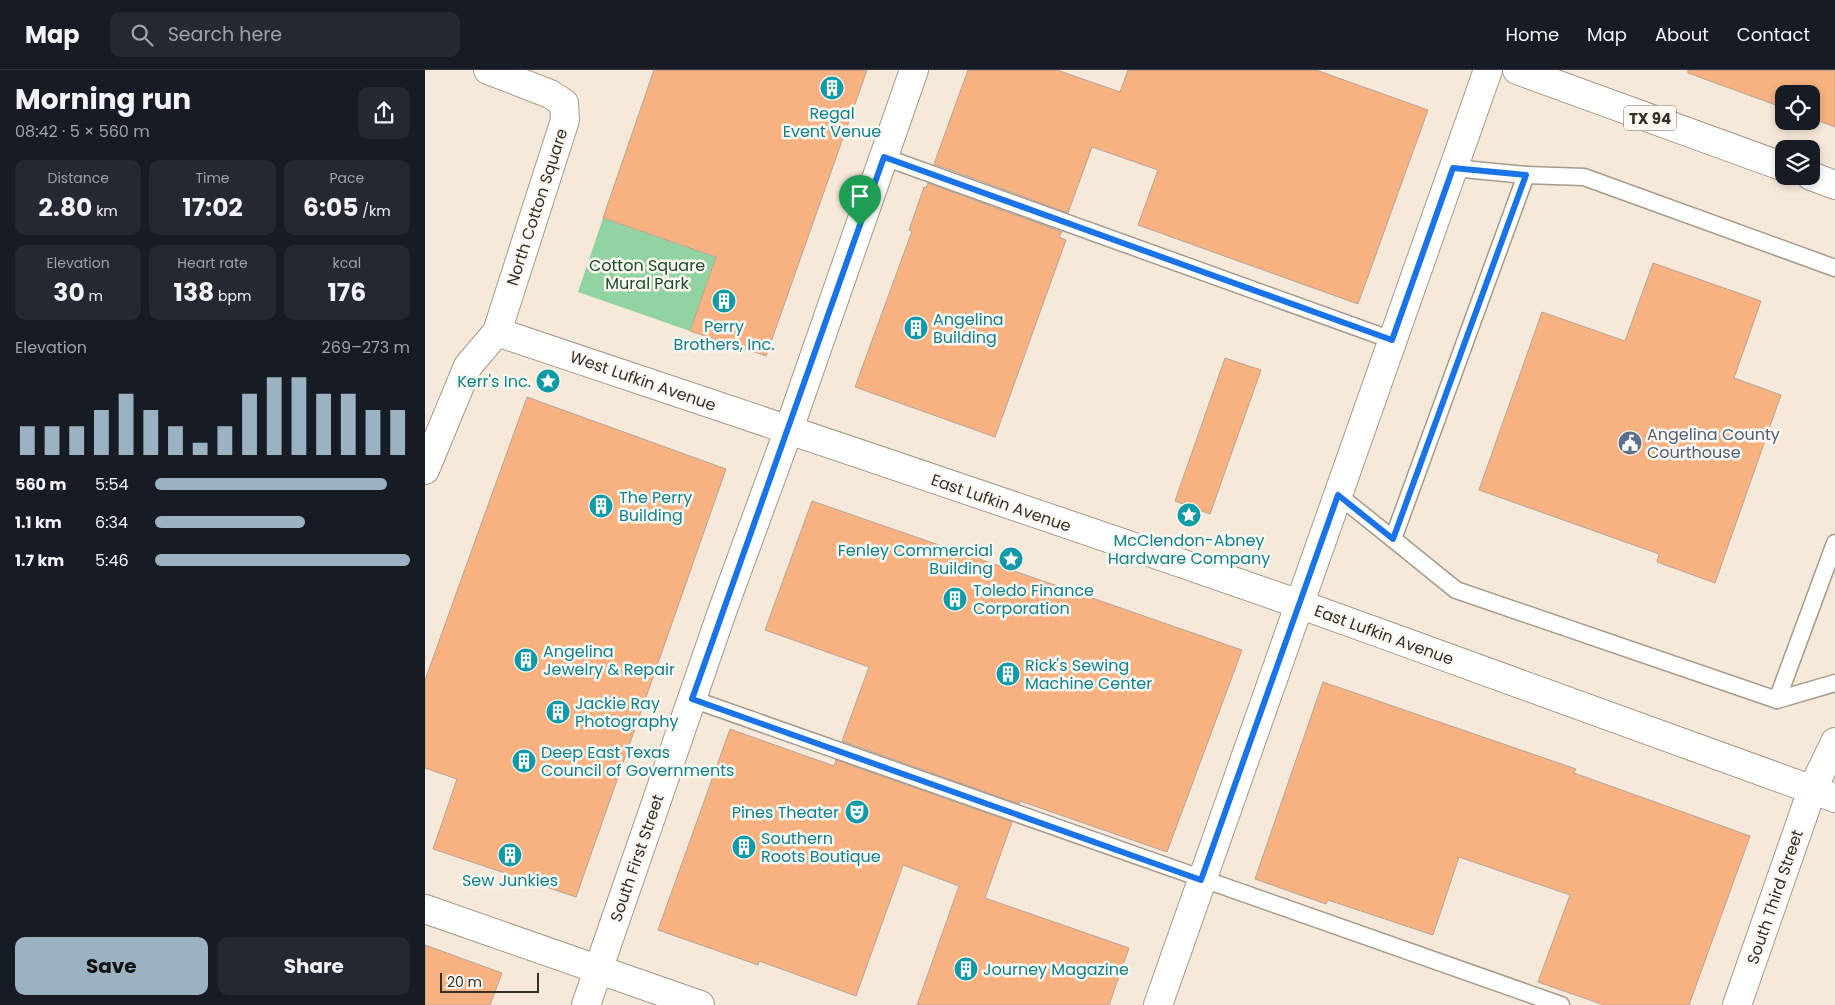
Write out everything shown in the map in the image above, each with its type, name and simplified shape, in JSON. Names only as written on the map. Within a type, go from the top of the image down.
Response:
[{"type":"street","name":"North Cotton Square","points":[[488,70],[550,94],[564,103],[565,120],[497,332]]},
{"type":"street","name":"South First Street","points":[[586,1005],[914,70]]},
{"type":"street","points":[[1158,1005],[1488,70]]},
{"type":"street","name":"TX 94","points":[[1517,70],[1775,163]]},
{"type":"street","points":[[1820,179],[1835,185]]},
{"type":"street","name":"West Lufkin Avenue","points":[[497,332],[686,397],[789,428]]},
{"type":"street","points":[[425,470],[468,366],[497,332]]},
{"type":"street","name":"East Lufkin Avenue","points":[[789,428],[1298,604],[1824,794]]},
{"type":"street","name":"South Third Street","points":[[1737,1005],[1824,794],[1835,742]]},
{"type":"street","points":[[425,909],[700,1005]]},
{"type":"lane","points":[[884,157],[1392,340]]},
{"type":"lane","points":[[1453,168],[1584,178],[1835,268]]},
{"type":"lane","points":[[1393,539],[1526,175]]},
{"type":"lane","points":[[1338,495],[1456,590],[1777,700],[1835,684]]},
{"type":"lane","points":[[1777,700],[1835,543]]},
{"type":"lane","points":[[692,699],[1201,880],[1561,1005]]},
{"type":"green space","name":"Cotton Square Mural Park","points":[[603,218],[716,257],[690,331],[578,292]]},
{"type":"building","points":[[654,70],[867,70],[766,356],[690,331],[716,257],[603,218]]},
{"type":"building","points":[[968,70],[1057,70],[1120,92],[1128,70],[1316,70],[1428,110],[1358,304],[1138,225],[1158,170],[1092,147],[1068,213],[934,164]]},
{"type":"building","points":[[1688,70],[1835,70],[1835,127],[1820,121],[1820,85],[1775,85],[1775,105],[1688,73]]},
{"type":"building","points":[[928,183],[1062,232],[1059,237],[1066,240],[995,437],[855,387],[912,231],[909,230],[924,187],[926,188]]},
{"type":"building","name":"Angelina County Courthouse","points":[[1653,263],[1761,301],[1734,378],[1781,395],[1715,583],[1657,562],[1659,554],[1479,490],[1542,312],[1625,341]]},
{"type":"building","points":[[1225,358],[1261,370],[1210,514],[1175,501]]},
{"type":"building","points":[[527,397],[726,469],[576,897],[433,849],[457,779],[425,768],[425,680]]},
{"type":"building","points":[[812,501],[1242,650],[1167,852],[1020,801],[1019,804],[842,741],[869,667],[765,630]]},
{"type":"building","points":[[1323,682],[1576,769],[1574,773],[1750,836],[1689,1005],[1604,1005],[1538,982],[1570,895],[1459,857],[1433,935],[1328,900],[1326,904],[1255,879]]},
{"type":"building","points":[[730,729],[834,766],[836,760],[1012,822],[985,898],[1129,948],[1109,1005],[917,1005],[959,886],[903,865],[856,996],[759,961],[758,965],[658,930]]},
{"type":"building","points":[[425,945],[502,973],[490,1005],[425,1005]]},
{"type":"place","name":"Regal Event Venue","points":[[832,88]]},
{"type":"place","name":"Perry Brothers, Inc.","points":[[724,301]]},
{"type":"place","name":"Angelina Building","points":[[916,328]]},
{"type":"place","name":"Kerr's Inc.","points":[[548,381]]},
{"type":"place","name":"Angelina County Courthouse","points":[[1630,443]]},
{"type":"place","name":"The Perry Building","points":[[601,506]]},
{"type":"place","name":"McClendon-Abney Hardware Company","points":[[1189,515]]},
{"type":"place","name":"Fenley Commercial Building","points":[[1011,559]]},
{"type":"place","name":"Toledo Finance Corporation","points":[[955,599]]},
{"type":"place","name":"Angelina Jewelry & Repair","points":[[526,660]]},
{"type":"place","name":"Rick's Sewing Machine Center","points":[[1008,674]]},
{"type":"place","name":"Jackie Ray Photography","points":[[558,712]]},
{"type":"place","name":"Deep East Texas Council of Governments","points":[[524,761]]},
{"type":"place","name":"Pines Theater","points":[[857,812]]},
{"type":"place","name":"Southern Roots Boutique","points":[[744,847]]},
{"type":"place","name":"Sew Junkies","points":[[510,855]]},
{"type":"place","name":"Journey Magazine","points":[[966,969]]},
{"type":"route","points":[[884,157],[1392,340],[1453,168],[1526,175],[1393,539],[1338,495],[1201,880],[692,699],[860,226],[884,157]]}]
